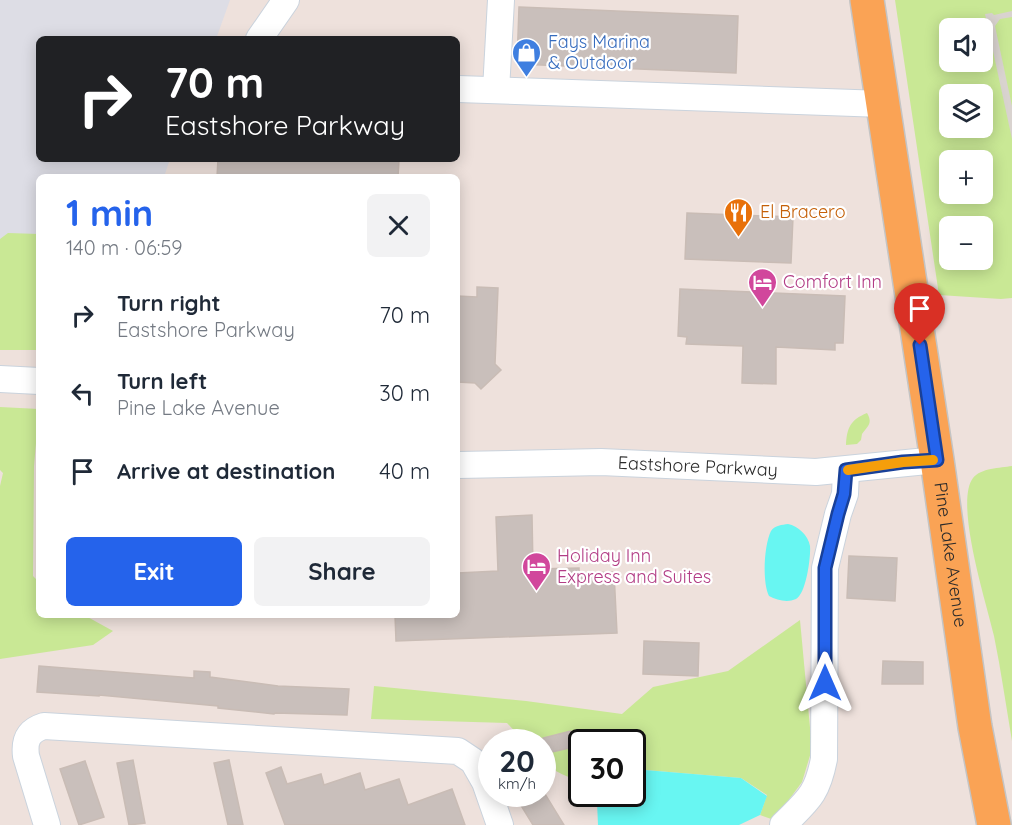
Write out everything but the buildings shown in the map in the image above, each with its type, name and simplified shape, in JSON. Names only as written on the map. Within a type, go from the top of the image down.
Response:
[{"type":"main road","name":"Pine Lake Avenue","points":[[867,0],[975,727],[993,825]]},
{"type":"street","points":[[261,36],[286,0]]},
{"type":"street","points":[[496,90],[501,0]]},
{"type":"street","points":[[460,89],[883,104]]},
{"type":"street","points":[[0,379],[36,381]]},
{"type":"street","name":"Eastshore Parkway","points":[[460,465],[601,462],[816,471],[937,460]]},
{"type":"street","points":[[783,825],[811,797],[820,779],[824,759],[825,568],[844,494],[846,470]]},
{"type":"street","points":[[47,825],[26,756],[25,745],[28,735],[44,726],[458,751],[473,761],[485,782],[500,825]]},
{"type":"shaded area","points":[[0,0],[230,0],[217,36],[36,36],[36,162],[169,162],[165,174],[36,174],[36,243],[0,316]]},
{"type":"shaded area","points":[[1012,11],[1012,17],[1000,19],[995,26],[1012,106],[1012,139],[993,51],[993,18],[986,18],[985,14],[994,15]]},
{"type":"green space","points":[[895,0],[1012,0],[1012,298],[939,295]]},
{"type":"green space","points":[[8,233],[36,234],[36,350],[0,350],[0,239]]},
{"type":"green space","points":[[0,407],[36,409],[33,576],[36,579],[36,618],[89,618],[113,631],[93,645],[0,659],[0,486],[3,473],[0,470]]},
{"type":"green space","points":[[867,413],[870,422],[861,440],[857,444],[846,445],[850,425]]},
{"type":"green space","points":[[1012,466],[1012,741],[994,636],[979,579],[967,509],[968,491],[976,475],[986,470]]},
{"type":"green space","points":[[800,620],[812,749],[802,782],[774,820],[760,815],[767,795],[741,778],[646,770],[646,729],[568,729],[568,777],[556,771],[556,729],[513,729],[507,723],[371,719],[374,686],[526,701],[622,714],[653,687],[728,671]]},
{"type":"water","points":[[788,524],[805,535],[810,551],[803,590],[796,599],[786,601],[769,596],[765,582],[765,564],[771,531],[777,526]]},
{"type":"water","points":[[646,770],[741,778],[767,796],[760,815],[739,825],[598,825],[597,807],[646,807]]},
{"type":"slow traffic","points":[[848,470],[933,460]]},
{"type":"place","name":"Fays Marina & Outdoor","points":[[527,78]]},
{"type":"place","name":"El Bracero","points":[[739,238]]},
{"type":"place","name":"Comfort Inn","points":[[762,308]]},
{"type":"place","name":"Holiday Inn Express and Suites","points":[[536,592]]},
{"type":"route","points":[[825,683],[825,568],[844,494],[846,470],[937,460],[920,345]]}]
